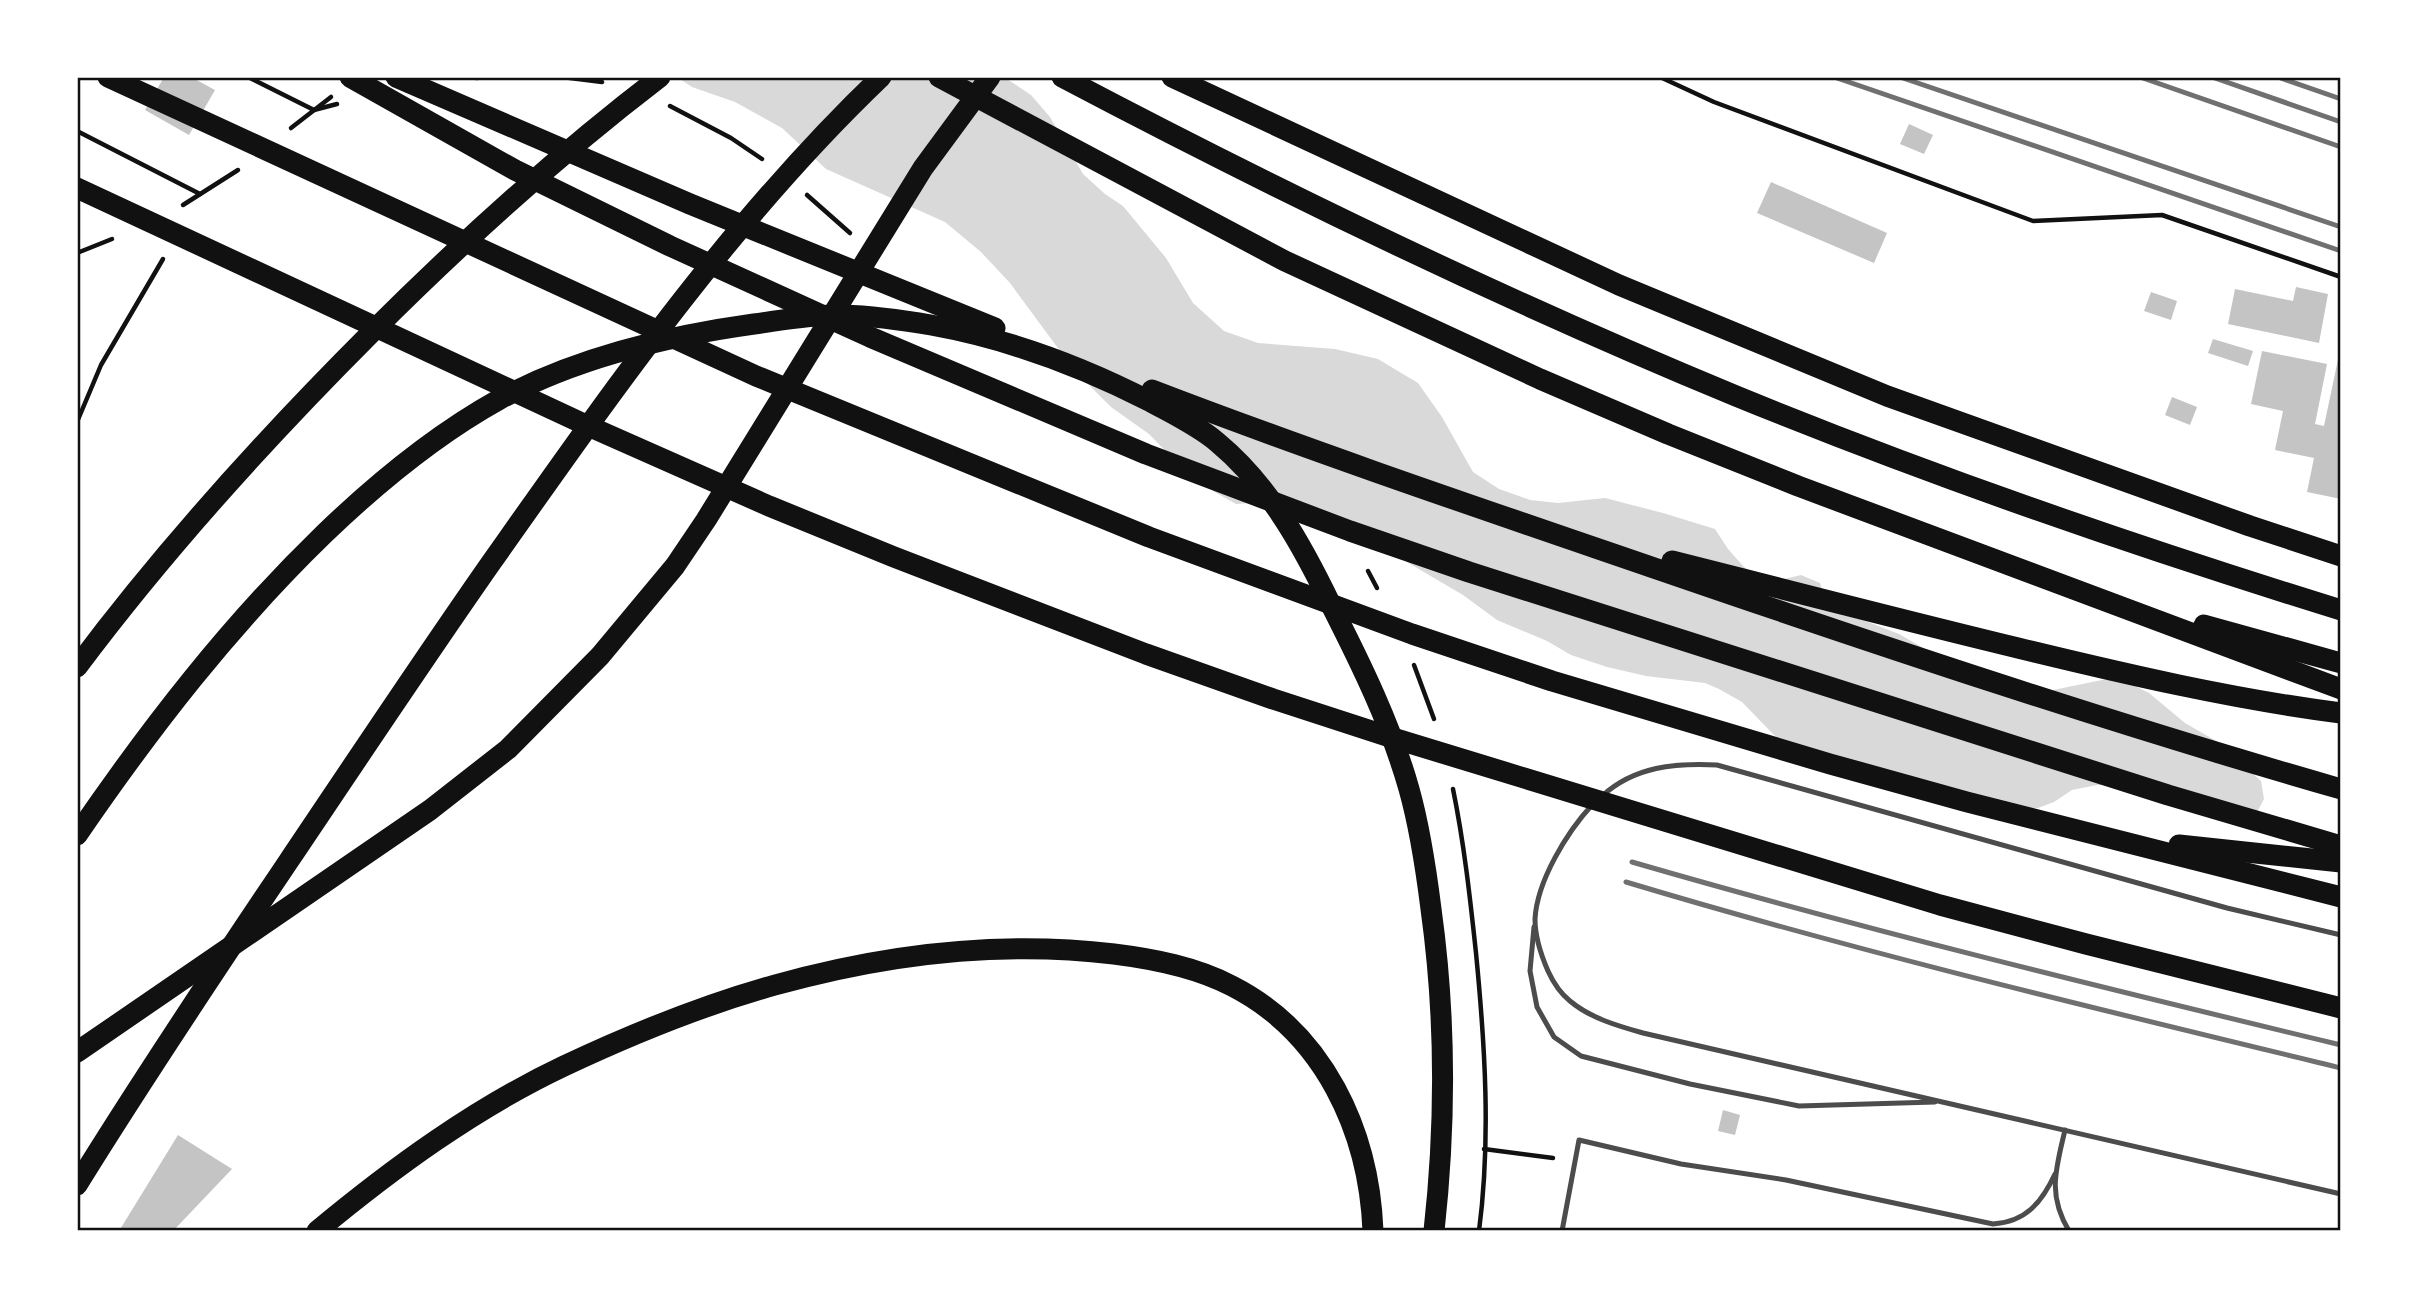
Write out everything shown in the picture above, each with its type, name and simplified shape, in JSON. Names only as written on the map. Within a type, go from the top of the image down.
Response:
[{"type":"highway","points":[[108,77],[756,376],[1149,537],[1412,634],[1552,681],[1830,764],[2341,897]]},
{"type":"highway","points":[[350,77],[515,170],[670,246],[870,337],[1146,454],[1350,531],[1469,572],[2168,795],[2341,846]]},
{"type":"highway","points":[[396,77],[837,265],[1250,427],[1935,664],[2184,743],[2341,789]]},
{"type":"highway","points":[[77,667],[157,565],[242,467],[335,369],[422,282],[512,199],[660,77]]},
{"type":"highway","points":[[77,1185],[158,1055],[404,687],[604,403],[653,338],[804,156],[881,77]]},
{"type":"highway","points":[[939,77],[1285,261],[1439,334],[1668,434],[1933,538],[2061,583],[2341,689]]},
{"type":"highway","points":[[77,1052],[456,791],[516,741],[600,656],[674,566],[706,520],[910,188],[990,77]]},
{"type":"highway","points":[[1062,77],[1353,224],[1584,331],[1739,397],[1942,475],[2208,569],[2341,610]]},
{"type":"highway","points":[[1172,77],[1619,285],[1887,396],[2341,556]]},
{"type":"highway","points":[[77,188],[586,425],[769,506],[894,558],[1146,654],[1393,738],[1927,901],[2341,1008]]},
{"type":"highway","points":[[77,835],[178,695],[270,587],[384,479],[429,445],[499,400],[564,369],[590,360],[687,335],[777,320],[838,315],[898,319],[949,328],[1011,344],[1064,360],[1122,387],[1212,437],[1262,486],[1303,551],[1345,632],[1386,723],[1404,773],[1420,834],[1438,964],[1443,1035],[1443,1134],[1434,1231]]},
{"type":"highway","points":[[1517,521],[1911,622],[2151,680],[2272,704],[2341,713]]},
{"type":"highway","points":[[2061,583],[2341,663]]},
{"type":"highway","points":[[2100,836],[2341,862]]},
{"type":"highway","points":[[317,1231],[418,1154],[507,1096],[565,1066],[631,1037],[774,985],[833,971],[934,953],[1026,948],[1069,949],[1158,961],[1209,975],[1270,1009],[1314,1054],[1346,1109],[1366,1168],[1373,1231]]},
{"type":"lane","points":[[1941,1102],[1799,1106],[1690,1084],[1581,1056],[1554,1037],[1536,1007],[1531,971],[1535,917],[1553,862],[1575,824],[1610,788],[1632,776],[1659,766],[1717,765],[2213,905],[2341,934]]},
{"type":"lane","points":[[1535,917],[1539,946],[1555,983],[1568,1000],[1601,1019],[1643,1033],[2341,1194]]},
{"type":"lane","points":[[1562,1231],[1579,1140],[1681,1164],[1786,1180],[1984,1223],[2002,1223],[2026,1214],[2040,1202],[2054,1174],[2065,1130]]},
{"type":"lane","points":[[2054,1174],[2056,1200],[2069,1231]]},
{"type":"path","points":[[248,77],[314,110]]},
{"type":"path","points":[[562,77],[573,78]]},
{"type":"path","points":[[1660,77],[1714,102],[2033,221],[2162,215],[2341,277]]},
{"type":"path","points":[[77,131],[201,195],[194,205]]},
{"type":"path","points":[[77,422],[101,365],[169,248]]},
{"type":"path","points":[[1484,1149],[1576,1161]]},
{"type":"shaded area","points":[[677,77],[1004,77],[1031,95],[1050,117],[1083,174],[1123,206],[1166,258],[1193,303],[1224,331],[1258,343],[1335,349],[1378,359],[1418,383],[1442,417],[1473,472],[1499,489],[1530,500],[1558,503],[1605,498],[1715,529],[1744,567],[1763,579],[1780,580],[1801,575],[1820,583],[1826,601],[1842,615],[1899,634],[1925,649],[2048,691],[2117,677],[2149,693],[2185,723],[2218,742],[2261,781],[2264,799],[2256,814],[2125,786],[2097,785],[2072,790],[2054,802],[2038,808],[2015,810],[1795,749],[1774,735],[1742,702],[1719,689],[1705,683],[1646,676],[1571,655],[1547,641],[1497,620],[1463,595],[1383,548],[1250,503],[1236,504],[1181,467],[1149,434],[1111,407],[1074,370],[1010,283],[981,252],[945,222],[826,169],[782,128],[735,102],[692,87]]},
{"type":"building","points":[[164,77],[191,77],[215,90],[189,135],[145,110]]},
{"type":"building","points":[[1909,124],[1933,135],[1924,154],[1900,144]]},
{"type":"building","points":[[1771,182],[1887,233],[1874,263],[1757,213]]},
{"type":"building","points":[[2296,287],[2328,294],[2319,343],[2228,324],[2235,289],[2293,301]]},
{"type":"building","points":[[2151,292],[2177,301],[2171,320],[2144,311]]},
{"type":"building","points":[[2213,339],[2253,351],[2248,366],[2208,353]]},
{"type":"building","points":[[2340,350],[2341,499],[2307,492],[2314,458],[2275,450],[2283,411],[2251,404],[2262,351],[2327,364],[2315,424],[2324,426]]},
{"type":"building","points":[[2172,397],[2197,407],[2190,425],[2165,415]]},
{"type":"building","points":[[1723,1110],[1740,1115],[1735,1135],[1718,1131]]},
{"type":"building","points":[[178,1135],[232,1169],[173,1231],[119,1231]]},
{"type":"railway","points":[[1834,77],[2341,251]]},
{"type":"railway","points":[[1900,77],[2341,227]]},
{"type":"railway","points":[[2140,77],[2341,147]]},
{"type":"railway","points":[[2212,77],[2341,122]]},
{"type":"railway","points":[[2278,77],[2341,99]]},
{"type":"railway","points":[[1632,862],[1897,935],[2341,1045]]},
{"type":"railway","points":[[1626,882],[1893,957],[2341,1068]]}]
